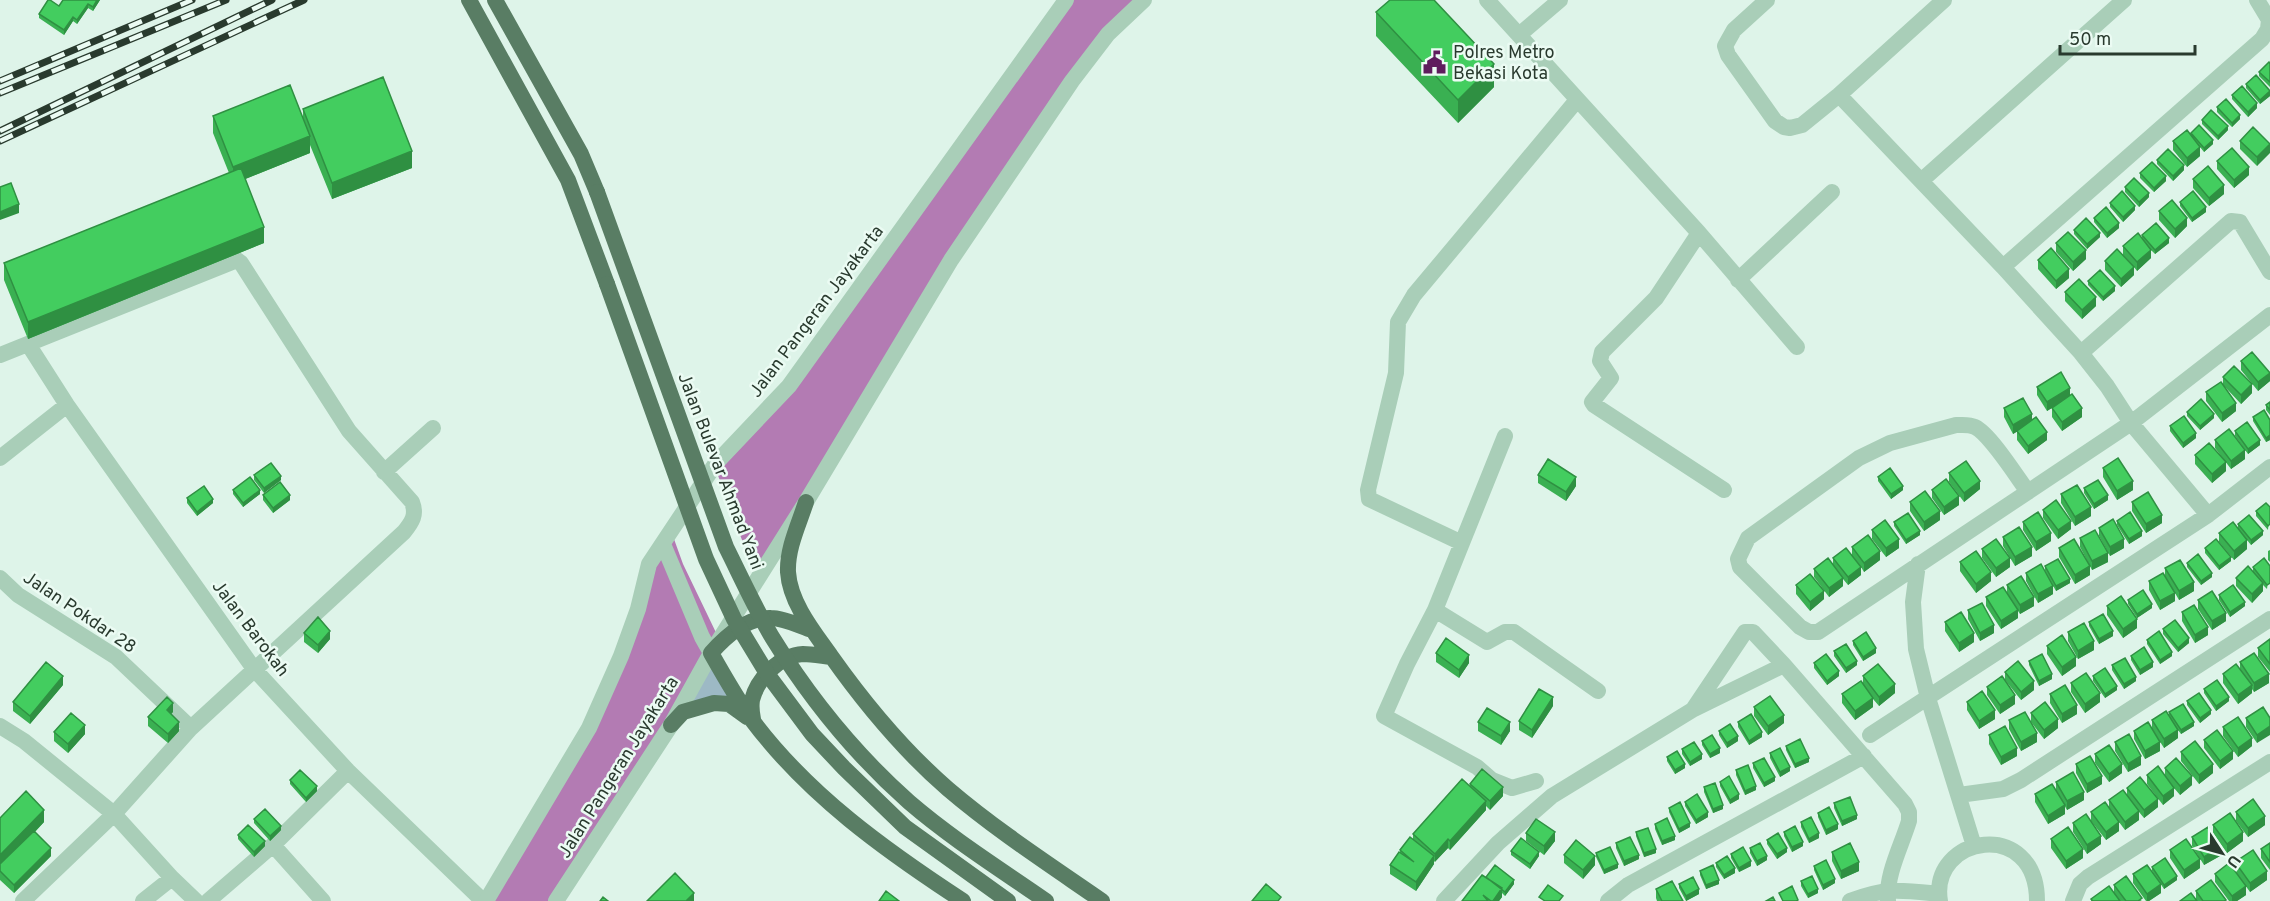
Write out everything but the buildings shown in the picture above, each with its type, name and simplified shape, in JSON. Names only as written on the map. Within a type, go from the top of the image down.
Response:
[{"type":"main road","points":[[470,0],[568,180],[705,559],[740,628],[786,702],[812,735],[844,768],[905,826],[1008,901]]},
{"type":"main road","name":"Jalan Bulevar Ahmad Yani","points":[[495,0],[581,154],[726,547],[772,636],[801,680],[846,737],[908,801],[957,840],[1046,901]]},
{"type":"main road","points":[[806,502],[790,552],[788,572],[792,590],[812,630],[831,657],[869,708],[921,764],[979,814],[1102,901]]},
{"type":"main road","points":[[812,630],[772,618],[755,620],[743,625],[711,653],[753,720],[805,780],[895,856],[963,901]]},
{"type":"main road","points":[[753,720],[752,701],[772,668],[785,658],[801,654],[831,657]]},
{"type":"main road","points":[[671,724],[683,712],[714,703],[729,704],[753,720]]},
{"type":"street","name":"Jalan Pangeran Jayakarta","points":[[484,901],[589,728],[621,656],[638,609],[649,564],[716,463],[789,386],[1066,0]]},
{"type":"street","name":"Jalan Pangeran Jayakarta","points":[[556,901],[671,724],[711,653],[806,502],[951,260],[1072,81],[1108,34],[1144,0]]},
{"type":"street","points":[[1487,0],[1699,233],[1797,347]]},
{"type":"street","points":[[1519,34],[1560,0]]},
{"type":"street","points":[[1767,0],[1734,30],[1725,46],[1728,55],[1775,121],[1790,128],[1802,125],[1839,95],[1944,0]]},
{"type":"street","points":[[1921,181],[2124,0]]},
{"type":"street","points":[[2003,267],[2262,39],[2268,29],[2269,20],[2257,0]]},
{"type":"street","points":[[1839,95],[2003,267],[2081,353],[2107,386],[2131,423],[2208,515]]},
{"type":"street","points":[[1462,543],[1369,499],[1368,490],[1396,373],[1398,321],[1414,295],[1577,99]]},
{"type":"street","points":[[1738,280],[1832,192]]},
{"type":"street","points":[[2081,353],[2231,221],[2240,222],[2270,272]]},
{"type":"street","points":[[1699,233],[1656,298],[1602,351],[1600,361],[1611,378],[1592,402],[1724,490]]},
{"type":"street","points":[[0,355],[237,260],[242,263],[349,431],[412,502],[415,510],[414,518],[404,532],[191,728],[114,813],[23,901]]},
{"type":"street","points":[[2028,492],[1987,436],[1977,428],[1966,425],[1956,426],[1890,443],[1859,458],[1748,538],[1738,559],[1740,567],[1800,627],[1809,632],[1818,632],[1918,564],[2028,492],[2131,423],[2270,315]]},
{"type":"street","name":"Jalan Barokah","points":[[28,344],[67,405],[254,669],[348,771],[484,901]]},
{"type":"street","points":[[0,458],[67,405]]},
{"type":"street","points":[[384,472],[433,428]]},
{"type":"street","points":[[1505,436],[1435,609],[1384,716],[1477,767],[1492,780],[1512,788],[1536,781]]},
{"type":"street","points":[[1870,735],[2208,515],[2270,467]]},
{"type":"street","points":[[663,544],[711,653]]},
{"type":"street","points":[[1918,564],[1913,602],[1916,649],[1928,698],[1974,846]]},
{"type":"street","name":"Jalan Pokdar 28","points":[[0,578],[18,595],[93,640],[116,657],[191,728]]},
{"type":"street","points":[[1435,609],[1487,642],[1505,632],[1514,632],[1598,691]]},
{"type":"street","points":[[1959,795],[2003,789],[2021,780],[2270,619]]},
{"type":"street","points":[[1694,709],[1744,632],[1753,632],[1905,804],[1910,821],[1887,895]]},
{"type":"street","points":[[1444,901],[1498,843],[1552,796],[1694,709],[1784,665]]},
{"type":"street","points":[[0,726],[24,741],[114,813],[172,878],[196,901]]},
{"type":"street","points":[[1608,901],[1628,885],[1864,756]]},
{"type":"street","points":[[2073,901],[2080,884],[2088,877],[2270,762]]},
{"type":"street","points":[[208,901],[273,845],[348,771]]},
{"type":"street","points":[[1850,901],[1870,893],[1939,897],[1941,878],[1948,864],[1959,853],[1974,846],[1990,844],[2007,847],[2021,856],[2031,869],[2037,885],[2037,901]]},
{"type":"street","points":[[273,845],[323,901]]},
{"type":"street","points":[[144,901],[172,878]]},
{"type":"street","points":[[1628,885],[1634,901]]},
{"type":"shaded area","points":[[1066,0],[1144,0],[1072,81],[556,901],[486,901],[589,728],[649,564],[715,467],[789,386]]},
{"type":"shaded area","points":[[711,653],[728,683],[729,704],[692,708],[696,679]]},
{"type":"pier","points":[[713,462],[745,548],[759,576],[721,643],[683,564],[670,528]]},
{"type":"railway","points":[[0,81],[192,0]]},
{"type":"railway","points":[[0,93],[226,0]]},
{"type":"railway","points":[[0,131],[272,0]]},
{"type":"railway","points":[[0,141],[304,0]]},
{"type":"place","name":"Polres Metro Bekasi Kota","points":[[1435,62]]}]
